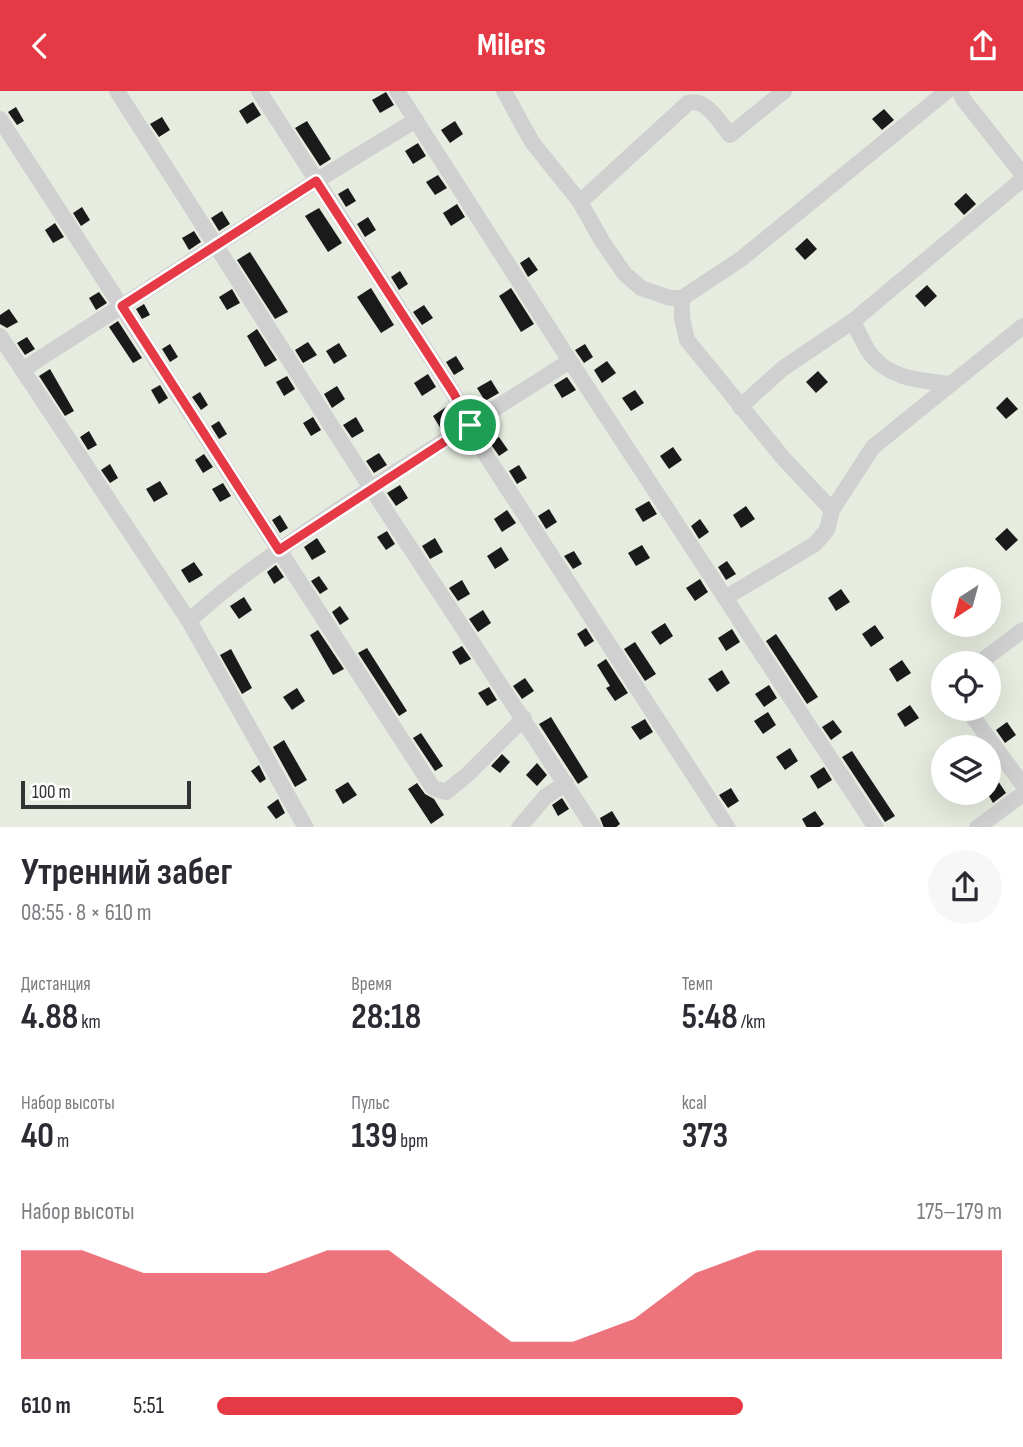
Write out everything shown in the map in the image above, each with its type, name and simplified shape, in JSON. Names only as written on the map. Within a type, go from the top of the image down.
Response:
[{"type":"street","points":[[117,91],[370,488],[593,827]]},
{"type":"street","points":[[259,91],[454,394],[480,446],[727,827]]},
{"type":"street","points":[[397,91],[875,827]]},
{"type":"street","points":[[504,91],[532,142],[580,202],[624,273],[641,288],[670,298],[682,298],[741,259],[947,91]]},
{"type":"street","points":[[580,202],[688,103],[695,101],[704,105],[730,135],[784,91]]},
{"type":"street","points":[[740,407],[782,369],[853,321],[1023,177],[963,99],[960,91]]},
{"type":"street","points":[[0,119],[433,788],[446,792],[524,718]]},
{"type":"street","points":[[22,370],[416,120]]},
{"type":"street","points":[[682,298],[682,318],[687,340],[740,407],[832,510]]},
{"type":"street","points":[[853,321],[872,356],[888,371],[905,378],[950,384]]},
{"type":"street","points":[[725,598],[816,544],[827,530],[832,510],[873,447],[950,384],[1020,335]]},
{"type":"street","points":[[0,336],[188,621],[305,827]]},
{"type":"street","points":[[188,621],[279,550],[370,488],[570,361]]},
{"type":"street","points":[[995,651],[1023,629]]},
{"type":"street","points":[[976,721],[1023,785]]},
{"type":"street","points":[[520,827],[545,797],[566,783]]},
{"type":"street","points":[[978,827],[1023,794]]},
{"type":"shaded area","points":[[0,91],[1023,91],[1023,827],[0,827]]},
{"type":"building","points":[[386,92],[394,105],[380,113],[372,100]]},
{"type":"building","points":[[253,102],[261,115],[247,124],[239,111]]},
{"type":"building","points":[[16,107],[24,121],[17,125],[8,112]]},
{"type":"building","points":[[884,109],[894,120],[882,130],[872,119]]},
{"type":"building","points":[[162,117],[170,130],[159,137],[150,124]]},
{"type":"building","points":[[307,121],[331,159],[320,166],[295,128]]},
{"type":"building","points":[[455,121],[463,134],[450,143],[441,130]]},
{"type":"building","points":[[418,143],[426,156],[413,164],[405,151]]},
{"type":"building","points":[[438,175],[447,188],[435,195],[426,182]]},
{"type":"building","points":[[348,188],[356,201],[346,207],[338,194]]},
{"type":"building","points":[[966,193],[976,204],[964,215],[954,204]]},
{"type":"building","points":[[457,204],[465,217],[451,226],[443,213]]},
{"type":"building","points":[[82,207],[90,220],[81,226],[73,213]]},
{"type":"building","points":[[319,208],[342,243],[328,252],[305,216]]},
{"type":"building","points":[[222,211],[230,224],[219,231],[211,218]]},
{"type":"building","points":[[368,217],[376,230],[365,237],[357,224]]},
{"type":"building","points":[[55,223],[64,237],[53,243],[45,230]]},
{"type":"building","points":[[194,231],[201,242],[189,250],[182,238]]},
{"type":"building","points":[[807,238],[817,249],[805,260],[795,249]]},
{"type":"building","points":[[250,252],[288,312],[275,319],[237,260]]},
{"type":"building","points":[[529,257],[538,270],[528,277],[520,263]]},
{"type":"building","points":[[400,271],[408,284],[399,290],[391,277]]},
{"type":"building","points":[[927,285],[937,296],[925,307],[915,296]]},
{"type":"building","points":[[371,288],[394,325],[381,333],[357,297]]},
{"type":"building","points":[[511,288],[534,324],[521,332],[499,296]]},
{"type":"building","points":[[232,289],[240,303],[227,310],[219,297]]},
{"type":"building","points":[[99,292],[107,303],[96,310],[89,298]]},
{"type":"building","points":[[144,304],[150,315],[142,319],[136,309]]},
{"type":"building","points":[[424,305],[433,318],[422,325],[413,312]]},
{"type":"building","points":[[9,309],[18,322],[7,328],[0,324],[0,315]]},
{"type":"building","points":[[118,321],[142,358],[133,363],[109,327]]},
{"type":"building","points":[[257,329],[277,360],[265,367],[247,336]]},
{"type":"building","points":[[27,337],[35,349],[25,355],[17,343]]},
{"type":"building","points":[[308,342],[317,355],[303,363],[295,350]]},
{"type":"building","points":[[339,343],[347,356],[334,364],[326,351]]},
{"type":"building","points":[[170,344],[178,357],[170,362],[162,349]]},
{"type":"building","points":[[585,344],[593,357],[584,363],[575,350]]},
{"type":"building","points":[[456,356],[464,369],[454,375],[446,362]]},
{"type":"building","points":[[607,361],[616,373],[602,383],[594,370]]},
{"type":"building","points":[[50,369],[74,411],[65,416],[39,376]]},
{"type":"building","points":[[818,371],[828,382],[816,393],[806,382]]},
{"type":"building","points":[[428,374],[436,387],[422,396],[414,383]]},
{"type":"building","points":[[287,376],[295,389],[284,396],[276,382]]},
{"type":"building","points":[[567,377],[576,390],[562,398],[554,385]]},
{"type":"building","points":[[491,380],[499,393],[485,401],[477,388]]},
{"type":"building","points":[[160,385],[168,398],[159,404],[151,390]]},
{"type":"building","points":[[337,386],[345,399],[332,408],[324,394]]},
{"type":"building","points":[[635,390],[644,403],[631,411],[622,398]]},
{"type":"building","points":[[200,392],[208,405],[201,410],[192,397]]},
{"type":"building","points":[[1007,397],[1018,409],[1006,419],[996,408]]},
{"type":"building","points":[[446,407],[455,421],[441,429],[433,416]]},
{"type":"building","points":[[313,417],[321,430],[311,436],[303,423]]},
{"type":"building","points":[[356,417],[364,431],[352,438],[343,425]]},
{"type":"building","points":[[219,421],[227,434],[219,439],[211,426]]},
{"type":"building","points":[[89,431],[97,445],[88,450],[80,437]]},
{"type":"building","points":[[499,437],[508,450],[499,456],[490,443]]},
{"type":"building","points":[[673,447],[682,460],[669,469],[660,456]]},
{"type":"building","points":[[379,453],[387,465],[374,473],[366,461]]},
{"type":"building","points":[[204,454],[213,467],[203,473],[195,460]]},
{"type":"building","points":[[110,464],[118,478],[110,483],[101,470]]},
{"type":"building","points":[[519,465],[527,478],[517,484],[509,471]]},
{"type":"building","points":[[160,481],[168,494],[154,502],[146,489]]},
{"type":"building","points":[[223,483],[231,496],[220,502],[212,489]]},
{"type":"building","points":[[400,485],[408,498],[396,506],[387,493]]},
{"type":"building","points":[[649,501],[657,514],[643,522],[635,509]]},
{"type":"building","points":[[746,506],[755,519],[741,528],[733,515]]},
{"type":"building","points":[[549,509],[557,522],[546,529],[538,516]]},
{"type":"building","points":[[507,510],[516,523],[502,532],[494,519]]},
{"type":"building","points":[[280,515],[288,528],[280,533],[272,520]]},
{"type":"building","points":[[700,519],[709,532],[699,539],[691,526]]},
{"type":"building","points":[[1007,528],[1018,540],[1006,551],[995,539]]},
{"type":"building","points":[[387,531],[395,544],[386,550],[377,537]]},
{"type":"building","points":[[317,538],[326,552],[312,560],[304,547]]},
{"type":"building","points":[[435,538],[443,552],[430,559],[422,546]]},
{"type":"building","points":[[642,545],[650,558],[636,566],[628,553]]},
{"type":"building","points":[[501,547],[509,560],[495,569],[487,556]]},
{"type":"building","points":[[574,551],[582,564],[573,569],[564,556]]},
{"type":"building","points":[[727,561],[736,574],[726,580],[718,567]]},
{"type":"building","points":[[194,562],[203,575],[189,583],[181,570]]},
{"type":"building","points":[[276,565],[284,577],[274,584],[267,572]]},
{"type":"building","points":[[319,576],[328,589],[320,594],[311,581]]},
{"type":"building","points":[[700,579],[708,592],[695,601],[686,588]]},
{"type":"building","points":[[462,580],[470,594],[458,601],[449,588]]},
{"type":"building","points":[[841,589],[850,602],[836,611],[828,598]]},
{"type":"building","points":[[244,597],[252,610],[239,619],[230,606]]},
{"type":"building","points":[[340,606],[349,619],[340,625],[332,612]]},
{"type":"building","points":[[483,610],[491,623],[478,632],[469,619]]},
{"type":"building","points":[[665,623],[673,636],[660,645],[651,632]]},
{"type":"building","points":[[875,625],[884,638],[871,647],[862,634]]},
{"type":"building","points":[[586,628],[594,641],[585,647],[577,634]]},
{"type":"building","points":[[732,629],[740,642],[726,651],[718,638]]},
{"type":"building","points":[[318,630],[344,669],[333,675],[310,635]]},
{"type":"building","points":[[776,634],[818,697],[807,704],[766,641]]},
{"type":"building","points":[[635,642],[656,674],[645,681],[624,649]]},
{"type":"building","points":[[462,646],[471,659],[460,665],[452,652]]},
{"type":"building","points":[[367,648],[407,711],[399,716],[358,653]]},
{"type":"building","points":[[231,649],[252,688],[242,694],[220,655]]},
{"type":"building","points":[[606,659],[628,693],[615,701],[606,688],[610,686],[597,665]]},
{"type":"building","points":[[902,660],[911,673],[897,682],[889,669]]},
{"type":"building","points":[[722,670],[730,683],[717,692],[708,679]]},
{"type":"building","points":[[525,678],[534,691],[522,699],[513,686]]},
{"type":"building","points":[[769,685],[777,698],[764,707],[755,694]]},
{"type":"building","points":[[489,687],[497,700],[487,706],[478,693]]},
{"type":"building","points":[[297,688],[305,701],[292,710],[283,697]]},
{"type":"building","points":[[910,705],[919,718],[905,727],[897,714]]},
{"type":"building","points":[[768,712],[776,725],[763,734],[754,721]]},
{"type":"building","points":[[551,717],[588,777],[578,784],[539,724]]},
{"type":"building","points":[[645,719],[653,732],[640,740],[631,727]]},
{"type":"building","points":[[833,720],[842,732],[831,740],[822,727]]},
{"type":"building","points":[[1007,722],[1016,735],[1005,743],[996,730]]},
{"type":"building","points":[[421,733],[443,766],[435,771],[413,738]]},
{"type":"building","points":[[284,740],[307,780],[295,787],[273,747]]},
{"type":"building","points":[[790,748],[798,761],[785,770],[776,757]]},
{"type":"building","points":[[852,751],[895,816],[885,822],[842,757]]},
{"type":"building","points":[[502,754],[510,762],[500,773],[491,766]]},
{"type":"building","points":[[537,763],[547,775],[537,786],[526,775]]},
{"type":"building","points":[[259,765],[266,779],[260,783],[251,771]]},
{"type":"building","points":[[824,767],[832,780],[818,789],[810,776]]},
{"type":"building","points":[[348,782],[357,795],[343,804],[335,790]]},
{"type":"building","points":[[417,783],[425,794],[434,799],[444,815],[431,824],[408,789]]},
{"type":"building","points":[[731,788],[739,801],[728,808],[719,795]]},
{"type":"building","points":[[562,798],[569,809],[558,816],[552,805]]},
{"type":"building","points":[[278,799],[285,813],[276,819],[267,807]]},
{"type":"building","points":[[612,811],[620,824],[616,827],[604,827],[600,818]]},
{"type":"building","points":[[815,811],[824,824],[820,827],[806,827],[802,819]]},
{"type":"route","points":[[316,181],[454,394],[470,425],[279,550],[122,306],[316,181]]}]
